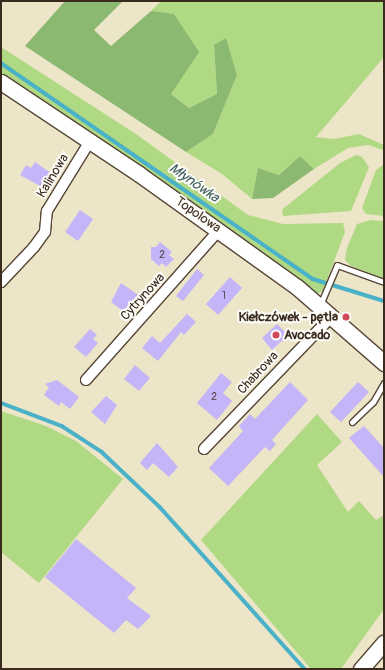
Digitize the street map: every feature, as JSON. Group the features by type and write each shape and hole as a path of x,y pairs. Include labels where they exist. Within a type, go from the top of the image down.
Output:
{"street":[{"name":"Topolowa","path":"1,82 323,299 332,316 384,363"},
{"name":"Kalinowa","path":"1,282 34,247 45,232 47,211 90,141"},
{"name":"Cytrynowa","path":"86,380 219,230"},
{"name":"Chabrowa","path":"204,449 332,316"},
{"path":"361,669 384,643"}],"lane":[{"path":"323,299 337,264 384,282"},
{"path":"352,422 373,402 384,383"}],"green space":[{"path":"65,1 123,1 94,30 111,46 151,11 174,14 199,52 171,94 189,108 217,94 214,45 226,38 237,75 213,134 186,152 25,46"},
{"path":"161,1 384,1 384,57 316,137 334,139 359,134 384,145 384,150 368,145 348,148 314,169 300,156 279,175 258,168 252,199 222,174 186,152 213,134 237,75 226,39 214,45 217,94 189,108 171,94 151,11"},
{"path":"1,47 136,134 248,215 283,224 343,223 345,232 323,291 316,294 1,76"},
{"path":"356,155 362,157 369,167 351,211 283,216 282,210 284,208 340,163"},
{"path":"300,156 314,169 273,198 252,199 258,168 279,175"},
{"path":"384,164 384,216 366,214 362,208 376,170"},
{"path":"371,220 384,221 384,279 351,266 345,260 347,248 357,224"},
{"path":"1,411 46,426 76,441 123,479 39,583 1,552"},
{"path":"317,414 342,442 317,465 348,512 359,501 376,520 384,515 384,609 341,669 311,669 201,540"}],"building":[{"path":"35,162 51,173 42,187 20,175 26,165 31,168"},
{"path":"80,210 93,219 78,241 65,232"},
{"path":"160,242 172,252 169,255 174,259 166,267 162,263 159,266 151,259 151,247 156,247"},
{"path":"197,269 204,275 183,301 176,296"},
{"path":"230,277 242,288 218,315 206,304"},
{"path":"121,283 138,295 123,311 111,302"},
{"path":"187,314 196,322 184,335 181,332 158,361 142,348 152,336 160,343"},
{"path":"277,324 288,335 272,350 262,338"},
{"path":"90,329 97,335 93,339 98,343 86,357 74,347"},
{"path":"135,365 150,378 139,391 124,379"},
{"path":"221,373 232,382 223,393 232,401 217,420 197,403"},
{"path":"57,380 79,397 70,409 61,402 59,406 44,395 49,387 45,384"},
{"path":"290,382 308,400 272,440 276,444 270,451 265,447 228,486 209,468 243,431 239,426 250,414 255,419"},
{"path":"358,382 369,392 341,422 330,412"},
{"path":"106,396 117,405 105,424 91,412"},
{"path":"364,426 384,448 384,477 349,438"},
{"path":"157,443 178,467 169,477 153,463 147,470 140,463"},
{"path":"76,539 136,588 127,598 151,616 138,629 126,620 114,633 45,577"}],"waterway":[{"name":"Młynówka","path":"1,63 313,279 384,301"},
{"path":"1,403 62,426 102,452 160,507 305,669"}],"place":[{"name":"Kiełczówek - pętla","path":"346,317"},
{"name":"Avocado","path":"276,335"}]}
